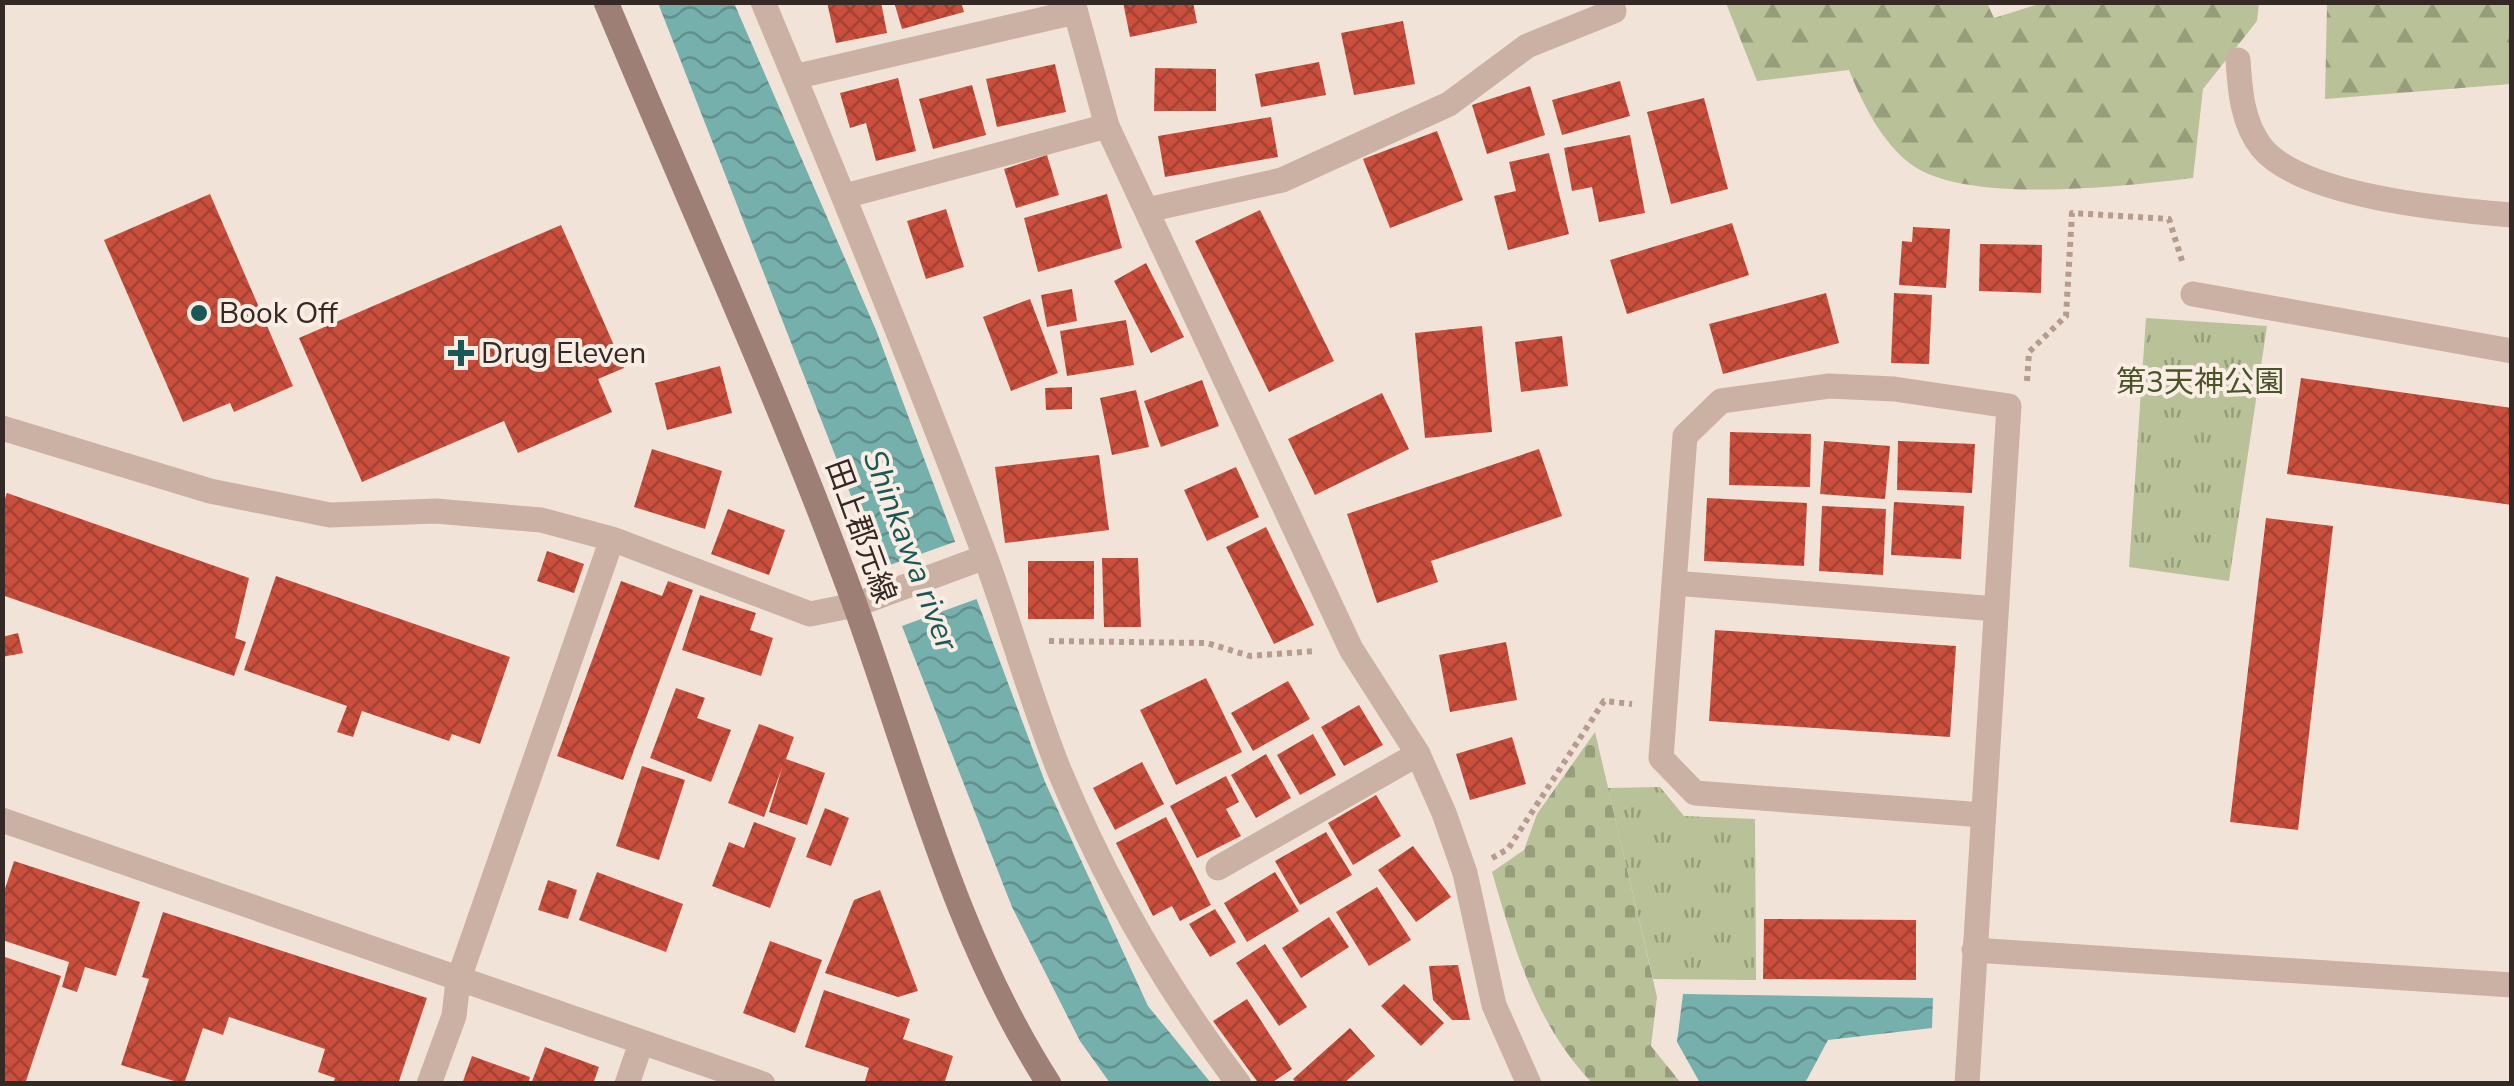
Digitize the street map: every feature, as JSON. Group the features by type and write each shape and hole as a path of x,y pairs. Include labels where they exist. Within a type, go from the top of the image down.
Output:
{"street":[{"name":"田上郡元線","path":"606,2 785,422 855,606 949,882 1006,1017 1048,1084"},
{"path":"763,2 845,196 985,558 1059,768 1108,875 1185,1012 1239,1084"},
{"path":"794,77 1074,7 1106,126 1351,649 1418,754 1464,873 1494,1005 1529,1084"},
{"path":"1146,210 1282,180 1449,104 1527,46 1614,11"},
{"path":"2238,60 2240,104 2262,148 2302,177 2428,208 2512,216"},
{"path":"845,196 1106,126"},
{"path":"2193,294 2512,351"},
{"path":"1967,1084 2009,406 1894,389 1829,386 1721,401 1685,436 1661,758 1695,793 1983,815"},
{"path":"2,428 210,490 330,514 436,511 541,520 612,538 810,614 855,606 985,558"},
{"path":"429,1084 454,1016 458,981 612,538"},
{"path":"1674,583 1996,610"},
{"path":"1218,868 1418,754"},
{"path":"2,820 763,1084"},
{"path":"1974,950 2512,985"},
{"path":"627,1084 641,1042"}],"path":[{"path":"2009,406 2028,380 2030,352 2066,316 2072,213 2169,219 2193,294"},
{"path":"2066,316 2076,322"},
{"path":"1015,641 1207,644 1250,656 1351,649"},
{"path":"1464,873 1508,849 1604,701 1665,708"}],"green space":[{"path":"1726,3 1987,3 1994,18 2042,3 2259,3 2257,21 2203,89 2193,178 2048,190 1970,185 1937,177 1912,165 1882,134 1849,70 1757,81"},
{"path":"2327,3 2511,3 2511,84 2325,99"},
{"name":"第3天神公園","path":"2146,318 2267,326 2229,581 2129,567"},
{"path":"1595,732 1657,997 1651,1046 1681,1083 1592,1083 1572,1060 1541,1010 1492,872 1524,850 1537,814"},
{"path":"1660,787 1684,816 1755,819 1756,980 1653,979 1608,788"}],"water":[{"name":"Shinkawa river","path":"658,3 734,3 876,330 1045,782 1148,1006 1211,1083 1110,1083 1080,1041 1012,907"},
{"path":"1683,994 1933,998 1932,1028 1828,1040 1805,1083 1700,1083 1677,1042"}],"pier":[{"path":"960,540 982,597 899,627 876,570"}],"building":[{"path":"827,2 881,2 887,33 836,43"},
{"path":"894,2 961,2 964,12 902,29"},
{"path":"1123,2 1193,2 1197,23 1130,37"},
{"path":"1403,21 1415,84 1354,95 1341,33"},
{"path":"1319,62 1326,95 1261,107 1255,74"},
{"path":"1055,64 1066,112 997,127 986,79"},
{"path":"1155,68 1216,69 1216,111 1154,111"},
{"path":"898,78 916,151 876,161 866,123 850,128 840,93"},
{"path":"1620,81 1630,116 1562,135 1552,100"},
{"path":"972,85 986,135 933,149 919,99"},
{"path":"1530,86 1545,135 1487,154 1472,105"},
{"path":"1704,98 1728,189 1671,204 1647,112"},
{"path":"1271,117 1278,157 1165,177 1158,136"},
{"path":"1437,131 1463,200 1390,228 1363,159"},
{"path":"1630,135 1645,213 1599,222 1592,187 1572,191 1564,148"},
{"path":"1549,153 1569,234 1508,250 1494,196 1516,191 1509,162"},
{"path":"1047,155 1059,195 1016,208 1004,169"},
{"name":"Book Off","path":"210,194 293,386 234,412 230,403 183,422 104,240"},
{"path":"1107,194 1122,248 1038,272 1024,218"},
{"path":"946,209 964,267 926,279 907,221"},
{"path":"1260,210 1334,361 1269,392 1195,241"},
{"path":"1732,223 1749,275 1627,314 1610,260"},
{"name":"Drug Eleven","path":"561,225 624,368 598,379 612,412 518,453 504,421 362,482 299,338"},
{"path":"1913,227 1950,229 1946,288 1899,285 1902,241 1912,242"},
{"path":"1980,244 2042,245 2041,293 1979,291"},
{"path":"1146,263 1184,337 1151,353 1114,281"},
{"path":"1072,289 1077,321 1047,327 1041,295"},
{"path":"1826,293 1839,343 1723,374 1709,324"},
{"path":"1894,293 1932,295 1929,364 1891,363"},
{"path":"1030,299 1058,373 1011,391 983,317"},
{"path":"1126,320 1134,365 1067,376 1060,331"},
{"path":"1482,326 1492,432 1425,438 1415,333"},
{"path":"1562,336 1568,386 1521,392 1515,342"},
{"path":"720,366 732,413 667,430 655,383"},
{"path":"2301,378 2512,408 2512,505 2287,474"},
{"path":"1202,380 1219,426 1161,447 1144,401"},
{"path":"1072,387 1072,409 1046,410 1045,388"},
{"path":"1136,390 1149,447 1112,455 1100,398"},
{"path":"1382,393 1409,449 1315,495 1288,439"},
{"path":"1730,432 1811,434 1810,487 1729,485"},
{"path":"1824,441 1890,446 1885,499 1820,494"},
{"path":"1898,441 1975,444 1972,493 1897,490"},
{"path":"652,449 722,471 705,529 634,507"},
{"path":"1539,449 1562,516 1431,561 1438,582 1377,603 1347,514"},
{"path":"1099,455 1109,530 1005,543 995,467"},
{"path":"1236,467 1259,517 1207,541 1184,490"},
{"path":"7,493 249,578 235,638 246,642 234,676 2,595 2,507"},
{"path":"1707,498 1807,503 1804,566 1704,561"},
{"path":"1894,502 1964,506 1961,559 1891,555"},
{"path":"1822,506 1886,509 1883,575 1819,571"},
{"path":"728,509 785,530 769,575 711,554"},
{"path":"2266,518 2333,526 2298,830 2230,822"},
{"path":"1266,527 1314,625 1274,644 1226,547"},
{"path":"547,551 584,564 574,593 537,581"},
{"path":"1102,558 1138,558 1141,627 1104,627"},
{"path":"1028,561 1094,561 1094,619 1028,619"},
{"path":"276,576 510,657 480,744 452,734 449,741 362,711 353,737 337,732 347,706 244,670"},
{"path":"621,581 662,596 668,581 693,590 623,780 557,756"},
{"path":"700,595 756,613 750,630 773,638 761,676 682,650"},
{"path":"1715,630 1956,646 1950,737 1709,721"},
{"path":"18,633 23,653 2,657 2,637"},
{"path":"1506,642 1517,700 1450,712 1439,655"},
{"path":"1206,678 1242,752 1176,785 1140,710"},
{"path":"1288,681 1310,719 1253,751 1231,713"},
{"path":"676,688 705,698 697,718 731,730 711,782 650,758"},
{"path":"1359,705 1383,745 1344,766 1321,727"},
{"path":"759,724 794,737 786,759 825,773 807,825 769,812 782,768 764,817 728,803"},
{"path":"1313,734 1336,775 1300,795 1277,755"},
{"path":"1512,737 1526,784 1470,800 1456,754"},
{"path":"1266,754 1291,798 1256,818 1231,775"},
{"path":"1142,762 1164,804 1115,830 1093,788"},
{"path":"642,766 685,780 659,860 616,846"},
{"path":"1226,776 1239,802 1226,809 1241,836 1197,858 1170,806"},
{"path":"1376,795 1401,836 1353,865 1328,823"},
{"path":"825,808 849,818 831,866 806,857"},
{"path":"1166,817 1211,905 1180,921 1172,906 1153,916 1116,843"},
{"path":"754,822 796,838 770,908 712,886 729,842 744,848"},
{"path":"1326,832 1352,875 1300,905 1275,861"},
{"path":"1413,846 1451,897 1416,922 1378,870"},
{"path":"14,861 140,902 116,976 85,967 77,992 62,987 69,962 2,940 2,898"},
{"path":"597,872 683,904 666,952 579,920"},
{"path":"1275,872 1299,911 1247,942 1224,903"},
{"path":"548,880 577,890 568,919 538,910"},
{"path":"1377,887 1411,940 1369,966 1336,912"},
{"path":"880,890 918,991 898,997 825,973 854,900"},
{"path":"1215,909 1236,942 1210,957 1189,924"},
{"path":"163,912 427,998 398,1084 333,1084 335,1078 318,1072 325,1049 229,1017 223,1035 203,1028 184,1084 121,1065 149,979 142,977"},
{"path":"1329,917 1349,947 1301,978 1282,948"},
{"path":"1764,919 1916,920 1916,980 1763,979"},
{"path":"770,941 822,960 795,1033 743,1013"},
{"path":"1265,944 1307,1007 1279,1026 1236,963"},
{"path":"2,956 61,976 25,1084 2,1084"},
{"path":"1458,965 1470,1020 1452,1020 1433,1000 1429,966"},
{"path":"1404,984 1444,1023 1421,1046 1381,1006"},
{"path":"824,990 910,1019 903,1039 953,1056 944,1084 864,1084 869,1068 805,1047"},
{"path":"1247,999 1292,1069 1270,1084 1259,1084 1213,1021"},
{"path":"1350,1028 1375,1056 1343,1084 1297,1084 1293,1079"},
{"path":"545,1047 599,1067 593,1084 531,1084"},
{"path":"472,1056 530,1077 528,1084 462,1084"}],"place":[{"name":"Book Off","path":"199,313"},
{"name":"Drug Eleven","path":"461,353"}]}
